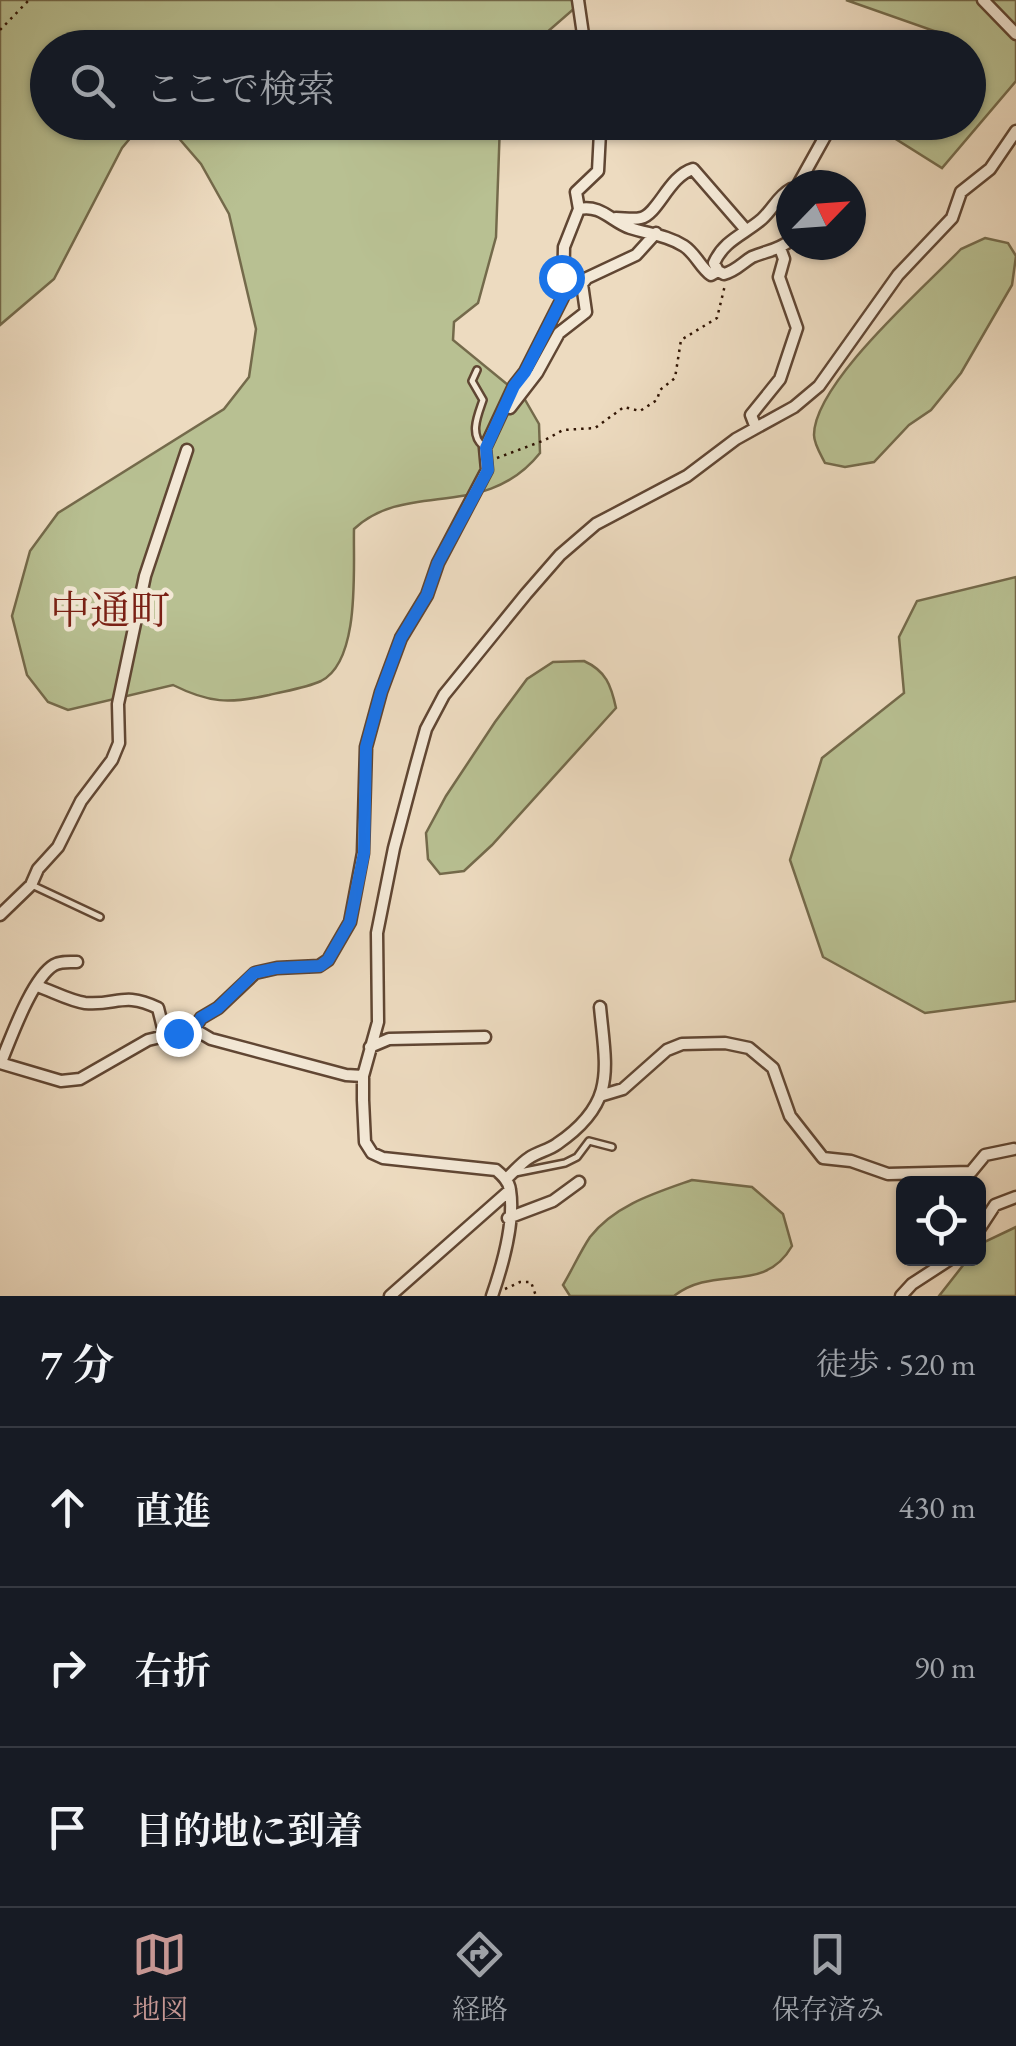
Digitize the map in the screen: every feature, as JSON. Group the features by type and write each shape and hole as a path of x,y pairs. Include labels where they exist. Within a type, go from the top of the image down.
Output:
{"street":[{"path":"578,0 582,30"},
{"path":"983,0 1016,34"},
{"path":"510,1180 496,1170 382,1158 372,1153 366,1142 363,1076 378,1022 377,933 394,848 426,729 444,695 526,594 584,534 687,476 819,386 898,275 952,218 962,192 990,169 1016,131"},
{"path":"77,962 60,962 50,967 1,1062 61,1081 80,1079 148,1040 194,1029 201,1018 218,1008 254,973 320,966 328,960 350,922 364,853 366,747 381,692 401,638 427,595 438,563 488,470 486,448 500,416 563,297 564,247 579,209 576,192 598,171 600,140"},
{"path":"806,170 823,140"},
{"path":"616,218 644,218 656,208 662,193 684,172 694,169 746,230"},
{"path":"722,272 714,263 719,251 765,217 776,203"},
{"path":"579,209 589,206 623,225 682,244 710,276 776,249"},
{"path":"500,416 536,373 559,333 586,312 582,284 636,255 656,233"},
{"path":"756,428 751,415 780,380 797,328 779,277 784,260"},
{"path":"0,914 31,885 38,869 58,848 81,801 112,760 118,743 118,704 145,576 187,450"},
{"path":"37,986 84,1003 133,997 144,1001 158,1008 165,1036"},
{"path":"390,1296 530,1158 557,1144 603,1095 606,1072 600,1007"},
{"path":"194,1029 211,1039 346,1075 363,1076"},
{"path":"370,1047 389,1039 484,1037"},
{"path":"603,1095 623,1089 667,1050 682,1044 724,1043 749,1048 774,1068 790,1116 823,1158 852,1161 888,1174 971,1172 985,1155 1015,1152"},
{"path":"492,1296 503,1262 510,1180"},
{"path":"508,1218 553,1201 579,1182"},
{"path":"986,1219 996,1205 1016,1197"},
{"path":"902,1296 912,1284 940,1266"}],"lane":[{"path":"476,370 472,381 483,400 475,429 478,442 486,448"},
{"path":"31,885 100,917"},
{"path":"510,1180 578,1157 589,1141 612,1148"}],"path":[{"path":"0,30 28,0"},
{"path":"487,462 563,430 595,428 624,407 640,411 658,400 660,390 676,378 681,340 717,318 722,272"},
{"path":"492,1296 520,1282 532,1282 536,1296"}],"green space":[{"path":"0,0 584,0 550,30 30,30 30,140 129,140 54,279 0,325"},
{"path":"846,0 1016,0 1016,81 986,116 986,30 931,30"},
{"path":"180,140 499,140 496,237 478,303 454,322 453,340 524,398 539,424 540,453 518,474 495,487 398,506 375,514 354,529 349,634 334,670 321,681 231,701 173,685 68,710 48,702 27,675 12,616 30,551 58,513 224,409 249,377 256,329 229,214 201,164"},
{"path":"897,140 966,140 942,168"},
{"path":"985,238 1008,243 1016,256 1012,285 961,373 931,410 909,425 874,462 845,467 825,463 814,435 832,389 874,337 961,249"},
{"path":"1016,577 1016,1001 925,1013 823,957 790,860 822,758 904,693 899,637 917,601"},
{"path":"584,661 598,669 606,680 616,708 492,845 464,871 440,874 428,859 426,833 495,722 527,679 553,662"},
{"path":"692,1180 752,1187 783,1214 792,1246 781,1261 753,1275 706,1282 674,1296 570,1296 563,1285 600,1226 636,1201"},
{"path":"1016,1227 1016,1296 939,1296 963,1266 986,1266 986,1241"}],"district":[{"name":"中通町","path":"110,610"}],"route":[{"path":"178,1033 194,1029 201,1018 218,1008 254,973 320,966 328,960 350,922 364,853 366,747 381,692 401,638 427,595 438,563 488,470 486,448 514,386 563,297 561,277"}]}
